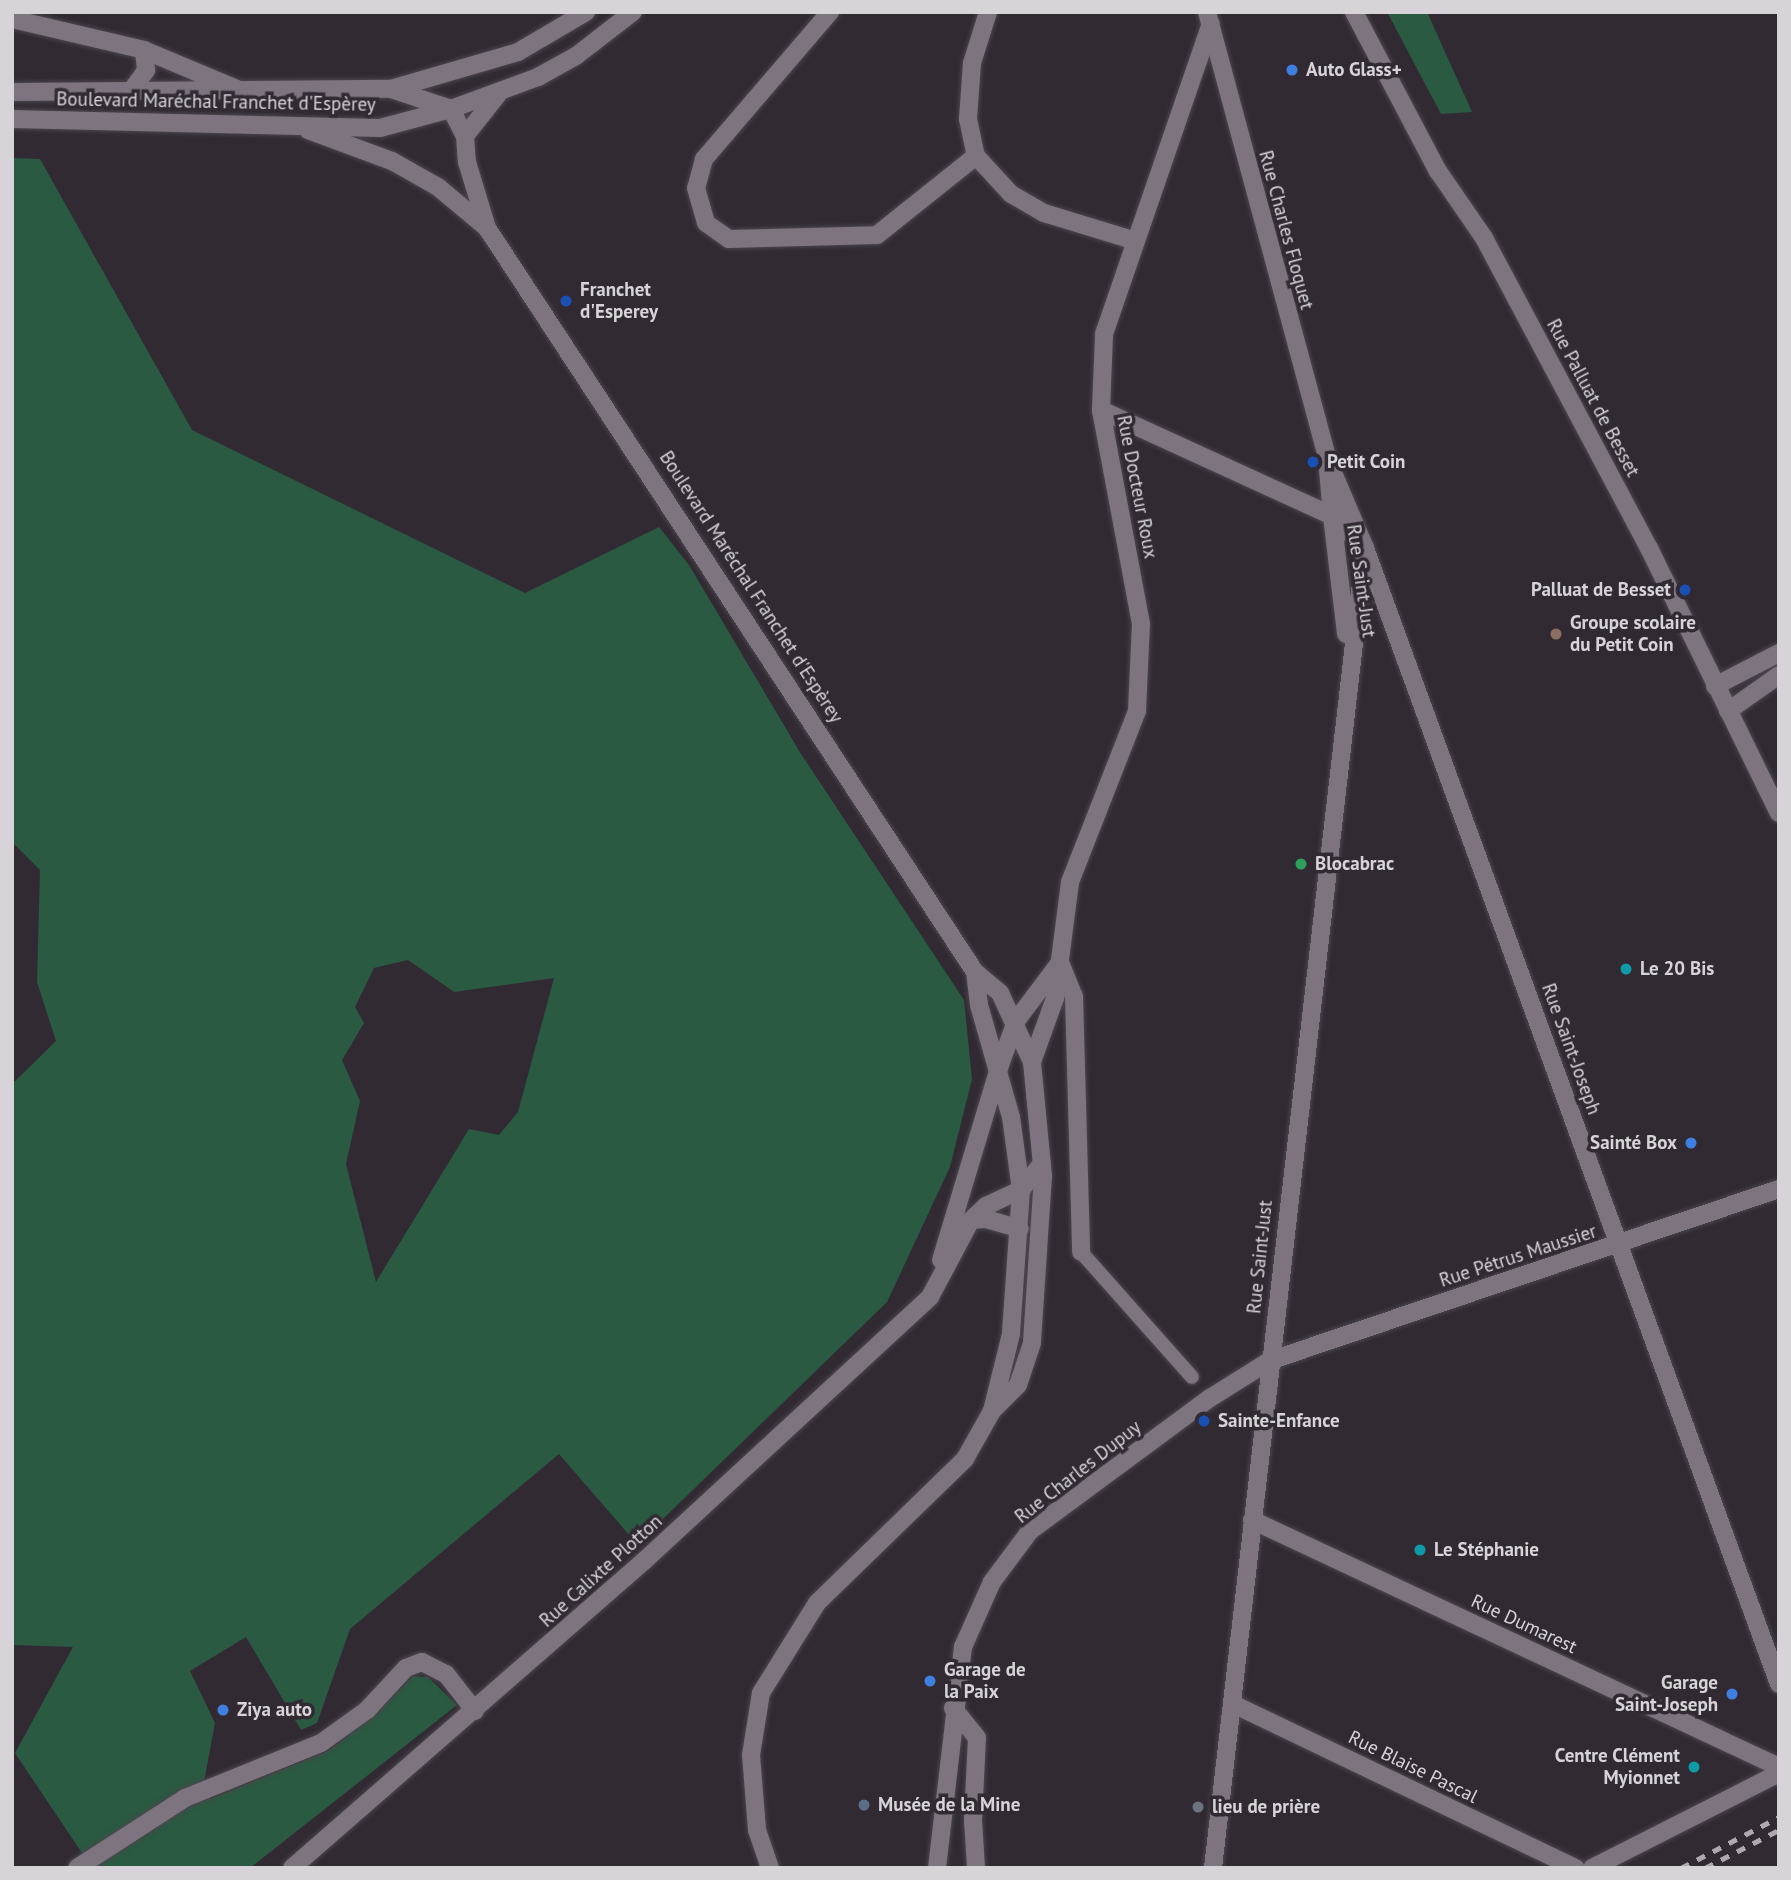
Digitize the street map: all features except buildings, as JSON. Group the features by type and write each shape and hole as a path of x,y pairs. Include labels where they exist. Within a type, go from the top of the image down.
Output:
{"street":[{"path":"391,89 518,52 586,12"},
{"name":"Boulevard Maréchal Franchet d'Espèrey","path":"12,119 380,128 452,109 498,93 576,57 633,12"},
{"path":"830,12 704,159 696,187 706,223 729,239 877,235 976,156"},
{"path":"988,12 972,63 968,119 976,156 1011,194 1044,213 1136,241"},
{"name":"Rue Palluat de Besset","path":"1354,12 1438,171 1484,238 1649,548 1779,813"},
{"name":"Rue Docteur Roux","path":"1032,1062 1055,998 1070,882 1137,711 1142,624 1101,410 1104,334 1209,18"},
{"name":"Rue Charles Floquet","path":"1209,18 1327,458 1365,548"},
{"path":"12,19 144,50 237,89"},
{"path":"131,91 146,69 144,50"},
{"path":"391,89 452,109 465,136 467,162 487,228"},
{"name":"Boulevard Maréchal Franchet d'Espèrey","path":"12,92 391,89"},
{"path":"465,136 498,93"},
{"path":"289,124 392,161 438,187 487,228"},
{"name":"Boulevard Maréchal Franchet d'Espèrey","path":"487,228 975,972 1000,993 1016,1021 1032,1062 1042,1163 1032,1343 1018,1385 992,1411"},
{"path":"1101,410 1332,516 1365,548"},
{"name":"Rue Charles Floquet","path":"1327,458 1332,516"},
{"name":"Rue Saint-Just","path":"1332,516 1350,651"},
{"name":"Rue Saint-Just","path":"1213,1868 1350,651 1365,548"},
{"name":"Rue Saint-Joseph","path":"1365,548 1779,1684"},
{"path":"1715,686 1779,653"},
{"path":"1728,711 1779,675"},
{"path":"1060,962 1074,996 1081,1252 1192,1377"},
{"name":"Rue Docteur Roux","path":"999,1068 1016,1021 1060,962"},
{"name":"Boulevard Maréchal Franchet d'Espèrey","path":"770,1868 757,1830 751,1755 761,1693 817,1603 965,1459 992,1411 1012,1334 1021,1190 999,1068 979,1005 975,972"},
{"path":"930,1297 999,1068"},
{"name":"Rue Calixte Plotton","path":"292,1868 475,1711 930,1297 971,1220 986,1206 1021,1190 1042,1163"},
{"name":"Rue Pétrus Maussier","path":"1269,1361 1779,1189"},
{"path":"971,1220 1020,1229"},
{"name":"Rue Charles Dupuy","path":"937,1868 953,1708 963,1647 992,1582 1031,1531 1210,1398 1269,1361"},
{"name":"Rue Dumarest","path":"1252,1520 1779,1767"},
{"path":"77,1868 185,1798 321,1743 367,1710 406,1668 422,1662 446,1674 475,1711"},
{"name":"Rue Blaise Pascal","path":"1233,1704 1576,1868"},
{"path":"953,1708 977,1738 973,1820 976,1868"},
{"path":"1592,1868 1779,1773"}],"green space":[{"path":"1387,12 1427,12 1472,112 1441,114"},
{"path":"12,158 40,159 192,430 525,593 659,527 689,565 801,754 964,1000 972,1079 950,1167 887,1302 637,1544 559,1454 350,1629 317,1723 301,1730 246,1637 190,1671 215,1723 204,1782 210,1799 328,1751 376,1714 413,1676 428,1677 457,1705 250,1868 92,1868 15,1753 73,1647 12,1645 12,1084 56,1041 37,982 40,870 12,842","holes":["408,960 454,992 554,978 518,1112 499,1135 469,1129 376,1282 346,1164 360,1101 342,1060 364,1023 355,1007 374,968"]}],"railway":[{"path":"1681,1868 1779,1817"},
{"path":"1705,1868 1779,1830"}],"place":[{"name":"Auto Glass+","path":"1292,70"},
{"name":"Franchet d'Esperey","path":"566,301"},
{"name":"Petit Coin","path":"1313,462"},
{"name":"Palluat de Besset","path":"1685,590"},
{"name":"Groupe scolaire du Petit Coin","path":"1556,634"},
{"name":"Blocabrac","path":"1301,864"},
{"name":"Le 20 Bis","path":"1626,969"},
{"name":"Sainté Box","path":"1691,1143"},
{"name":"Sainte-Enfance","path":"1204,1421"},
{"name":"Le Stéphanie","path":"1420,1550"},
{"name":"Garage de la Paix","path":"930,1681"},
{"name":"Garage Saint-Joseph","path":"1732,1694"},
{"name":"Ziya auto","path":"223,1710"},
{"name":"Centre Clément Myionnet","path":"1694,1767"},
{"name":"Musée de la Mine","path":"864,1805"},
{"name":"lieu de prière","path":"1198,1807"}]}
